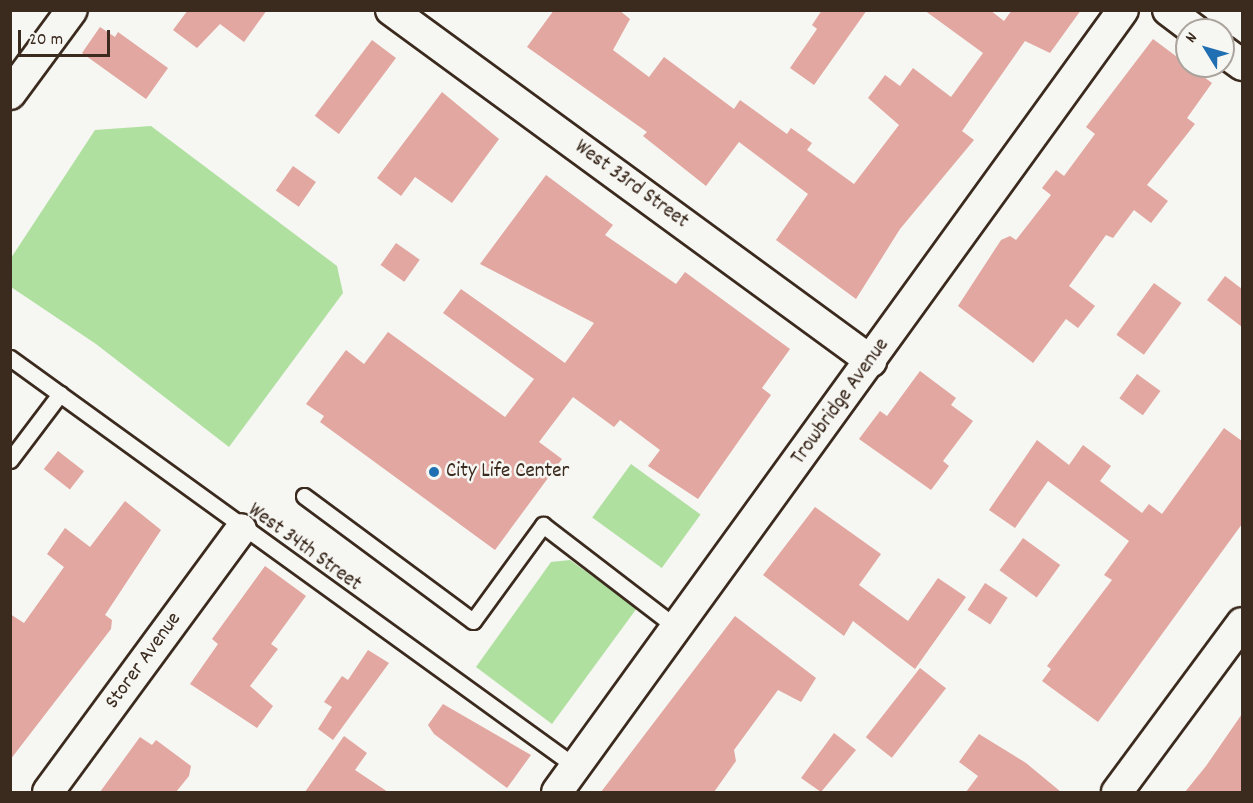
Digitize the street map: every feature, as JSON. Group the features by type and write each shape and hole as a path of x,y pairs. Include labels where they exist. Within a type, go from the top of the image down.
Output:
{"street":[{"path":"10,94 72,10"},
{"name":"West 33rd Street","path":"391,10 871,361"},
{"name":"Trowbridge Avenue","path":"557,792 1123,10"},
{"name":"Storer Avenue","path":"48,792 241,529"},
{"path":"1117,792 1242,623"}],"lane":[{"name":"West 34th Street","path":"10,358 241,529 576,767"},
{"path":"10,460 60,394"},
{"path":"304,496 473,621 543,525 677,628"}],"green space":[{"path":"151,126 337,266 343,293 229,447 96,344 11,287 11,258 95,130"},
{"path":"631,464 701,515 662,568 592,517"},
{"path":"570,560 637,608 552,724 476,667 551,562"}],"building":[{"path":"188,10 267,10 244,42 220,24 197,48 173,30"},
{"path":"554,10 619,10 630,19 613,50 649,77 664,57 734,109 740,100 787,134 791,128 812,143 807,150 854,184 899,125 868,98 885,75 900,86 913,68 951,97 983,53 924,10 990,10 1004,21 1012,10 1081,10 1050,53 1025,41 962,131 974,140 900,229 856,299 776,240 808,194 739,142 706,186 643,136 647,132 527,47"},
{"path":"822,10 867,10 814,85 790,68 817,29 812,25"},
{"path":"100,27 115,37 118,32 168,68 146,99 82,53"},
{"path":"1153,39 1175,55 1175,78 1205,78 1212,83 1187,118 1195,124 1147,185 1168,201 1151,223 1134,210 1113,238 1106,235 1069,286 1095,306 1078,328 1066,319 1033,363 958,306 1001,240 1010,236 1016,240 1051,195 1042,188 1056,170 1064,176 1095,134 1086,127"},
{"path":"372,40 396,58 339,134 315,116"},
{"path":"442,92 499,139 452,203 415,177 401,196 377,178"},
{"path":"293,166 316,182 299,207 276,191"},
{"path":"546,175 613,225 605,235 676,284 685,272 790,349 762,388 771,395 698,499 648,466 660,450 620,420 614,427 573,397 539,442 562,459 495,550 320,422 324,416 306,404 346,350 364,364 388,332 505,417 534,379 443,313 461,289 565,363 594,323 480,264"},
{"path":"396,243 420,260 404,282 381,265"},
{"path":"1225,276 1242,289 1242,327 1207,300"},
{"path":"1154,283 1182,303 1144,355 1116,335"},
{"path":"920,371 956,398 951,405 973,421 943,461 949,466 931,490 859,439 880,411 887,416"},
{"path":"1137,374 1160,391 1143,415 1119,398"},
{"path":"1224,428 1242,441 1242,524 1098,722 1042,681 1051,669 1047,666 1112,580 1104,575 1129,541 1048,481 1015,528 989,510 1037,440 1069,465 1083,445 1111,466 1100,481 1142,513 1149,504 1162,514"},
{"path":"58,451 84,471 70,489 44,469"},
{"path":"125,501 161,530 105,615 112,620 111,629 10,760 10,614 24,623 64,567 47,554 65,528 90,547"},
{"path":"815,507 881,554 859,585 908,621 938,578 966,597 915,669 853,621 844,636 763,575"},
{"path":"1023,538 1060,565 1037,597 999,570"},
{"path":"265,566 306,596 271,644 278,649 250,686 273,706 257,728 190,684 218,644 212,639"},
{"path":"985,583 1008,598 990,625 968,610"},
{"path":"735,616 816,678 801,702 778,690 734,750 736,761 714,792 601,792"},
{"path":"368,650 389,663 333,740 318,729 332,707 324,702 342,676 348,680"},
{"path":"920,668 946,688 892,758 866,737"},
{"path":"443,704 531,755 507,788 434,734 428,725"},
{"path":"1242,714 1242,792 1185,792 1206,766"},
{"path":"834,733 856,750 821,792 801,778"},
{"path":"979,734 1026,763 1061,792 966,792 978,776 959,762"},
{"path":"344,736 367,753 355,770 388,792 305,792"},
{"path":"140,737 152,745 156,740 191,766 189,776 176,792 100,792"}],"place":[{"name":"City Life Center","path":"434,472"}]}
